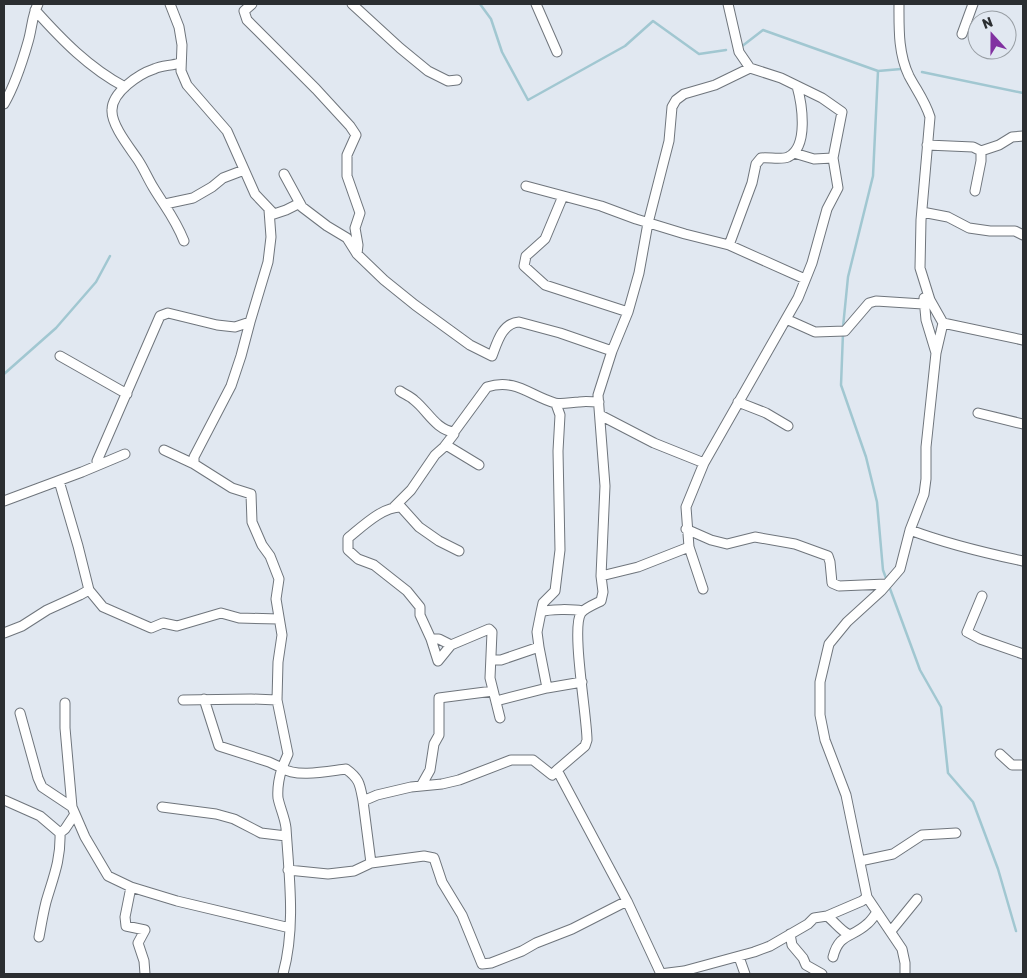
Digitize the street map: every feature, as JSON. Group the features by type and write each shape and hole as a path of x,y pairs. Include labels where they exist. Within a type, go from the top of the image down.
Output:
{"street":[{"path":"170,4 179,27 182,45 181,71 187,86 227,131 255,194 274,214 300,203"},
{"path":"252,4 244,12 247,20 316,89 356,135 348,155 348,176 360,213 355,228 358,245 357,254"},
{"path":"352,4 428,71 448,81 457,80"},
{"path":"536,4 557,52"},
{"path":"703,589 689,547 686,529 686,507 704,463 786,319 812,263 827,209 838,188 833,158 842,112 822,98 781,78 750,68 739,52 728,4"},
{"path":"899,4 899,41 909,75 926,103 930,117 922,212 920,268 930,300 943,323 936,354 926,447 926,479 924,494 910,530 900,569 881,591 847,622 829,644 820,682 820,715 825,740 846,794 867,897 902,949 905,974"},
{"path":"962,34 973,4"},
{"path":"37,7 76,53 105,76 125,87"},
{"path":"4,104 12,91 19,71 37,7"},
{"path":"180,63 155,68 138,76 125,87 114,101 112,110 114,122 177,223 184,240"},
{"path":"363,801 377,795 459,780 511,760 533,760 552,775 585,746 587,740 577,639 578,619 582,611 601,601 603,592 601,576 605,486 598,395 612,351 628,312 639,273 648,223 669,141 672,107 676,100 684,94 715,85 750,68"},
{"path":"729,245 752,183 756,164 761,158 785,158 797,149 803,124 797,86"},
{"path":"927,145 974,147 981,151 999,145 1012,137 1023,136"},
{"path":"975,191 981,151"},
{"path":"794,153 814,159 833,158"},
{"path":"165,204 193,198 223,178 244,170"},
{"path":"284,174 302,207 326,226 347,238 357,254 384,280 470,345 492,356 498,338 512,323 519,322 560,333 612,351"},
{"path":"526,186 601,206 648,223 729,245 805,279"},
{"path":"563,196 545,239 526,256 524,266 545,285 628,312"},
{"path":"194,464 194,457 231,386 241,356 268,262 271,237 269,210"},
{"path":"922,212 948,217 969,228 990,231 1015,231 1023,235"},
{"path":"924,284 923,304 936,354"},
{"path":"786,319 815,332 845,331 869,303 876,301 923,304"},
{"path":"98,460 160,316 168,313 217,325 235,327 250,322"},
{"path":"943,323 1023,340"},
{"path":"60,356 127,394"},
{"path":"500,718 490,678 492,632 489,629 451,645 438,661 432,639 420,616 420,607 407,590 374,565 358,559 348,550 348,538 368,522 394,507 410,490 435,455 446,446 487,387 496,384 507,384 523,388 556,404 580,401 599,402"},
{"path":"400,392 414,400 447,431 454,432"},
{"path":"738,402 766,413 788,426"},
{"path":"547,688 537,632 543,602 555,591 560,550 558,451 560,415 556,404"},
{"path":"978,413 1023,424"},
{"path":"600,415 654,443 704,463"},
{"path":"446,446 479,465"},
{"path":"164,450 194,464 232,488 251,494 252,522 270,556 279,579 276,599 282,635 278,662 277,700 288,754 278,784 286,827 290,928 284,974"},
{"path":"4,501 125,454"},
{"path":"59,481 89,590 102,607 151,628 163,624 177,626 221,613 239,618 280,619"},
{"path":"394,507 402,507 419,528 459,551"},
{"path":"686,529 711,540 727,544 755,537 795,544 828,556 832,583 839,586 886,584"},
{"path":"910,530 966,548 1023,561"},
{"path":"601,576 638,567 689,547"},
{"path":"4,634 22,626 47,610 80,596 89,590"},
{"path":"982,596 967,632 980,639 1023,654"},
{"path":"541,612 546,610 574,609 582,611"},
{"path":"432,639 439,639 451,645"},
{"path":"491,660 502,660 539,647"},
{"path":"496,701 547,688 582,682"},
{"path":"421,786 430,770 434,744 439,735 439,698 493,691"},
{"path":"204,699 219,746 269,762 287,771 312,773 346,769 354,775 359,781 372,863"},
{"path":"183,700 277,700"},
{"path":"65,703 65,728 74,811 85,837 108,876 131,887 177,901 290,928"},
{"path":"20,714 42,787 74,811"},
{"path":"1000,754 1012,765 1023,765"},
{"path":"557,770 628,901 660,974 684,971 739,957 770,946 808,924 814,918 827,916 867,897"},
{"path":"4,800 40,816 60,833 61,850 38,937"},
{"path":"162,807 216,814 234,819 261,833 286,836"},
{"path":"60,833 65,829 74,811"},
{"path":"860,861 893,854 922,835 956,833"},
{"path":"288,870 328,874 354,871 372,863 424,856 434,858 442,882 462,915 482,964 492,964 536,943 572,929 628,901"},
{"path":"131,887 125,917 126,926 145,930 138,943 144,961 145,974"},
{"path":"891,931 917,899"},
{"path":"833,957 835,948 841,939 868,924 877,912"},
{"path":"827,916 842,931 848,934"},
{"path":"790,934 792,945 803,958 806,965 822,974"},
{"path":"739,957 744,974"}],"waterway":[{"path":"480,4 491,19 502,52 528,100 625,46 653,21 699,54 726,50"},
{"path":"741,47 763,30 878,71 901,69"},
{"path":"843,327 848,277 873,176 878,71"},
{"path":"922,72 1023,93"},
{"path":"4,374 56,328 96,282 110,256"},
{"path":"843,333 841,385 866,457 877,502 883,570 887,581"},
{"path":"889,586 920,670 941,707 948,773 973,802 998,869 1016,931"}]}
